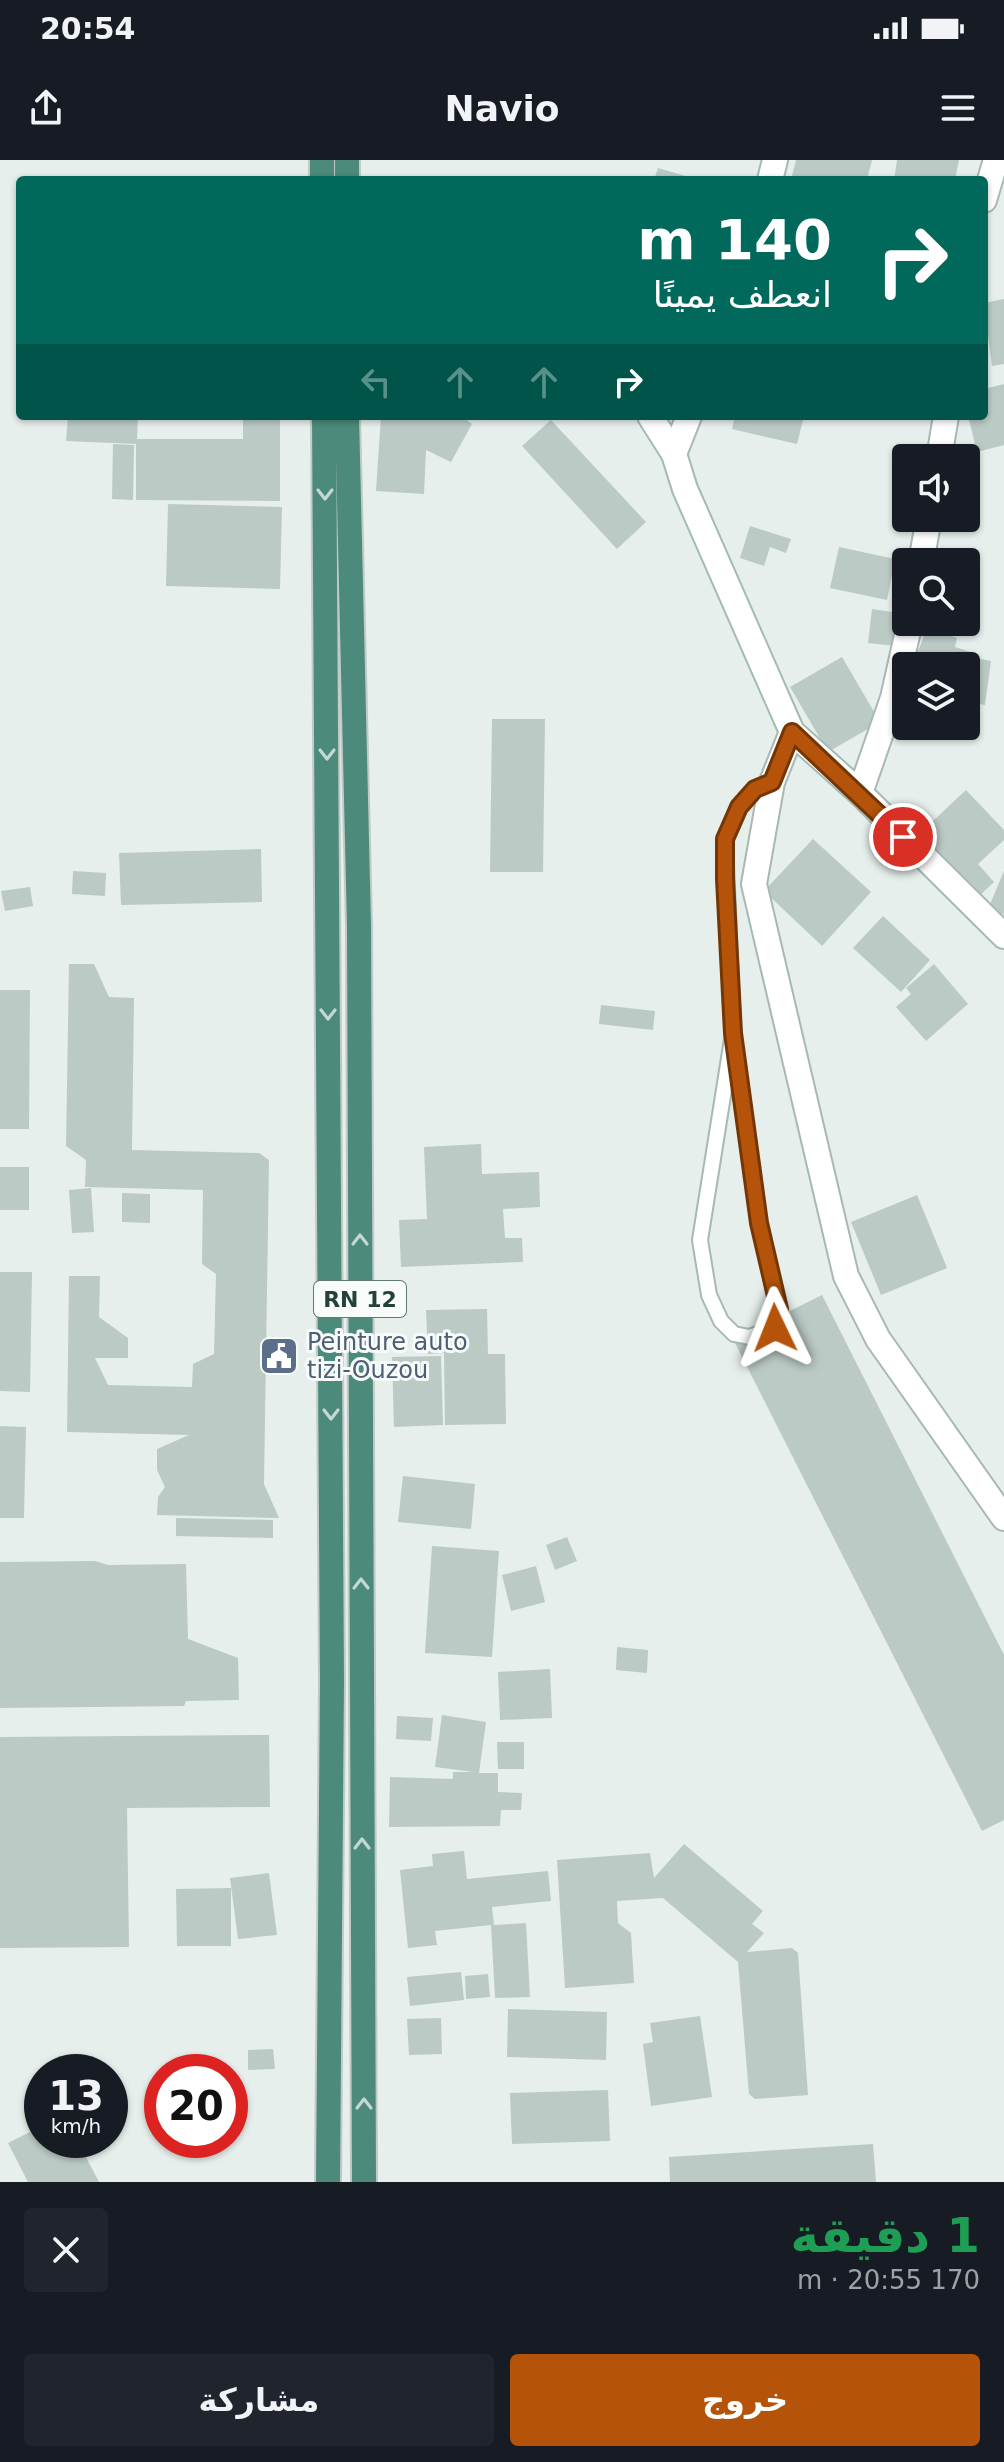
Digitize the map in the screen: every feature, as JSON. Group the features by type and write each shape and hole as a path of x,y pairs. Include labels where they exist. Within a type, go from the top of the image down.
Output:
{"highway":[{"name":"RN 12","path":"324,420 332,1665 328,2182"},
{"name":"RN 12","path":"347,420 359,942 364,2182"}],"street":[{"path":"988,187 996,160"},
{"path":"653,420 674,454 685,489 792,732 860,793 1004,936"},
{"path":"674,454 687,420"},
{"path":"941,444 945,420"},
{"path":"860,793 893,698 907,636"},
{"path":"792,732 772,782 754,884 846,1276 878,1339 1004,1518"}],"lane":[{"path":"733,1033 700,1240 709,1295 721,1321 734,1334 749,1337 775,1328 779,1309 759,1223 733,1033 725,839 739,807 755,789 772,782"}],"building":[{"path":"796,160 872,160 868,176 792,176"},
{"path":"897,160 959,160 956,176 895,176"},
{"path":"658,168 686,176 655,176"},
{"path":"1004,299 1004,364 992,366 988,334 988,302"},
{"path":"1004,384 1004,445 980,451 969,420 988,420 988,388"},
{"path":"68,420 138,420 137,439 243,439 243,420 280,420 280,501 136,500 136,444 66,441"},
{"path":"381,420 466,420 472,424 451,462 426,450 424,494 376,491"},
{"path":"551,420 646,522 617,549 522,446"},
{"path":"734,420 803,420 797,444 732,429"},
{"path":"113,444 134,445 133,500 112,499"},
{"path":"168,504 282,507 280,589 166,586"},
{"path":"750,526 791,539 786,553 770,547 764,566 740,558"},
{"path":"839,547 892,558 887,600 830,588"},
{"path":"872,609 892,612 895,646 868,643"},
{"path":"924,636 952,636 957,638 955,647 971,652 918,652"},
{"path":"842,657 880,722 828,752 790,687"},
{"path":"980,659 991,661 985,705 980,704"},
{"path":"492,719 545,719 543,872 490,872"},
{"path":"966,790 1004,830 1004,840 978,864 994,882 977,898 918,835"},
{"path":"813,839 871,892 822,946 764,891"},
{"path":"261,849 262,902 121,905 119,853"},
{"path":"73,871 106,873 105,896 72,894"},
{"path":"1004,871 1004,915 988,909"},
{"path":"30,887 33,906 5,911 1,891"},
{"path":"883,916 930,960 901,992 853,948"},
{"path":"69,964 94,964 109,997 134,998 132,1150 259,1153 269,1160 264,1484 279,1518 157,1515 158,1497 165,1487 157,1470 157,1449 189,1435 67,1432 69,1276 100,1276 99,1317 128,1338 128,1358 95,1358 108,1385 192,1387 193,1364 214,1354 216,1274 202,1264 203,1190 85,1187 86,1160 66,1146"},
{"path":"934,964 968,1004 926,1041 896,1007 911,994 906,988"},
{"path":"0,990 30,990 29,1129 0,1129"},
{"path":"601,1005 655,1011 653,1030 599,1024"},
{"path":"481,1144 482,1174 539,1172 540,1207 503,1209 505,1238 522,1238 523,1262 401,1267 399,1220 427,1219 424,1147"},
{"path":"0,1167 29,1167 29,1210 0,1210"},
{"path":"91,1188 94,1232 72,1233 69,1190"},
{"path":"122,1193 150,1194 150,1223 122,1222"},
{"path":"917,1195 947,1268 881,1295 851,1222"},
{"path":"0,1272 32,1272 30,1392 0,1391"},
{"path":"822,1295 1004,1655 1004,1820 982,1831 733,1339"},
{"path":"487,1309 488,1354 505,1354 506,1424 445,1425 444,1353 428,1354 426,1310"},
{"path":"441,1356 443,1425 394,1427 392,1357"},
{"path":"0,1426 26,1427 24,1518 0,1518"},
{"path":"403,1476 475,1484 471,1529 398,1522"},
{"path":"176,1518 273,1520 273,1538 176,1536"},
{"path":"567,1537 577,1561 555,1570 546,1545"},
{"path":"432,1546 499,1551 492,1657 425,1653"},
{"path":"95,1561 108,1565 186,1564 188,1639 238,1658 239,1700 186,1701 184,1706 0,1708 0,1562"},
{"path":"536,1566 545,1602 511,1611 502,1575"},
{"path":"617,1647 648,1650 647,1673 616,1670"},
{"path":"550,1669 552,1718 500,1720 498,1672"},
{"path":"442,1715 486,1722 479,1773 498,1773 498,1792 522,1793 521,1810 501,1810 500,1826 389,1827 390,1777 453,1779 453,1772 474,1772 435,1767"},
{"path":"397,1716 433,1718 431,1741 396,1739"},
{"path":"269,1735 270,1807 127,1808 129,1947 0,1948 0,1737"},
{"path":"497,1742 524,1742 524,1769 498,1769"},
{"path":"684,1844 763,1911 752,1924 764,1933 747,1952 792,1948 798,1953 808,2095 755,2099 749,2094 738,1962 663,1898 617,1901 618,1923 631,1933 634,1983 565,1988 557,1860 650,1853 654,1878"},
{"path":"464,1851 467,1879 548,1871 551,1901 492,1907 494,1925 526,1923 530,1997 495,1998 491,1925 435,1931 437,1945 408,1948 400,1870 433,1866 432,1854"},
{"path":"269,1873 277,1935 238,1939 230,1878"},
{"path":"231,1888 231,1946 177,1946 176,1889"},
{"path":"461,1972 464,2000 410,2006 407,1977"},
{"path":"488,1974 490,1997 466,1999 465,1976"},
{"path":"508,2009 607,2012 606,2060 507,2057"},
{"path":"700,2016 712,2097 651,2106 643,2044 653,2042 650,2023"},
{"path":"441,2018 442,2054 409,2055 407,2019"},
{"path":"273,2049 275,2069 248,2070 248,2050"},
{"path":"608,2090 610,2141 512,2144 510,2093"},
{"path":"24,2135 24,2158 86,2158 99,2182 28,2182 8,2143"},
{"path":"873,2144 876,2182 670,2182 669,2157"}],"place":[{"name":"Peinture auto tizi-Ouzou","path":"279,1356"}],"route":[{"path":"775,1328 779,1309 759,1223 733,1033 725,839 739,807 755,789 772,782 792,732 860,793 903,837"}]}
